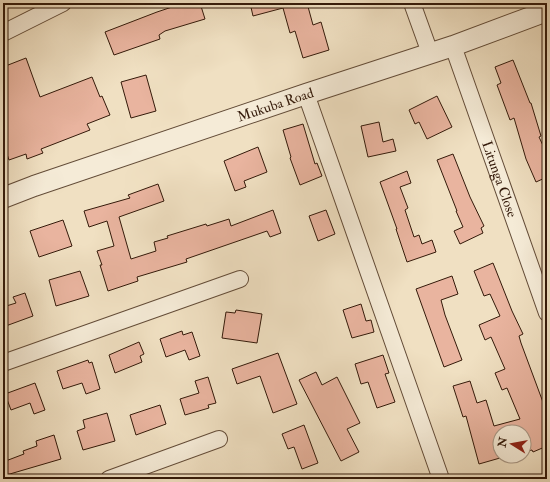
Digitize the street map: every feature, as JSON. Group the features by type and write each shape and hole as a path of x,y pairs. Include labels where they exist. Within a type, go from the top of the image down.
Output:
{"street":[{"path":"3,33 63,3"},
{"path":"412,3 430,53"},
{"name":"Mukuba Road","path":"3,198 41,183 453,46 547,11"},
{"name":"Litunga Close","path":"453,46 547,313"},
{"path":"306,94 441,479"},
{"path":"3,364 240,280"},
{"path":"109,479 219,439"}],"building":[{"path":"184,3 200,3 205,19 165,31 159,35 160,39 114,55 105,32"},
{"path":"250,3 307,3 313,25 321,22 329,50 303,58 295,31 290,33 283,8 253,16"},
{"path":"26,58 40,97 92,77 100,97 102,96 110,115 87,124 90,130 41,149 43,153 27,159 26,154 9,160 3,142 3,108 7,106 3,93 3,67"},
{"path":"513,60 531,103 541,136 539,137 547,154 547,177 536,182 526,159 514,118 510,120 497,85 501,83 495,67"},
{"path":"146,75 156,111 131,118 121,82"},
{"path":"437,96 452,127 427,139 419,122 415,124 409,110"},
{"path":"379,122 383,142 393,139 396,151 368,157 361,126"},
{"path":"303,124 315,164 317,163 322,176 300,185 290,158 291,157 283,130"},
{"path":"258,147 267,172 244,181 246,187 235,191 224,161"},
{"path":"453,154 470,197 484,226 481,228 483,233 460,244 454,231 463,227 437,160"},
{"path":"407,171 411,183 400,187 408,208 405,210 414,237 419,235 422,244 432,240 436,252 407,262 380,182"},
{"path":"158,184 164,201 119,217 131,259 156,251 154,242 168,238 167,236 206,224 207,226 229,219 231,226 273,210 281,233 270,237 267,231 186,259 187,262 137,277 138,281 108,291 97,251 114,246 107,221 89,227 84,211 130,198 128,195"},
{"path":"326,210 335,234 318,241 309,216"},
{"path":"63,220 72,246 39,257 30,231"},
{"path":"493,263 523,334 519,336 521,343 547,413 547,446 533,452 532,424 501,424 520,419 507,388 502,390 495,373 505,369 491,337 485,340 479,325 500,316 490,294 484,296 474,271"},
{"path":"80,271 89,296 56,306 49,280"},
{"path":"452,276 458,294 441,300 462,360 444,367 416,289"},
{"path":"25,293 33,316 3,327 3,307 16,303 13,297"},
{"path":"361,304 366,321 371,320 374,332 352,338 343,310"},
{"path":"236,310 262,314 257,343 222,338 226,312 235,313"},
{"path":"182,331 183,335 192,332 200,356 189,360 185,350 166,357 160,339"},
{"path":"139,342 144,354 140,356 142,362 115,373 109,355"},
{"path":"278,353 297,404 273,413 260,376 237,384 232,369"},
{"path":"383,355 389,373 385,374 395,402 377,408 368,382 361,384 355,364"},
{"path":"88,360 89,363 92,362 100,389 86,394 82,383 63,389 57,371"},
{"path":"316,372 322,385 337,377 360,423 347,429 359,452 341,461 299,380"},
{"path":"208,377 216,403 208,405 209,408 185,415 180,399 199,393 195,381"},
{"path":"470,381 477,403 486,400 493,424 492,424 492,460 479,464 466,416 463,417 453,386"},
{"path":"35,383 45,410 34,414 30,403 11,410 5,394"},
{"path":"160,405 166,424 136,435 130,415"},
{"path":"107,413 115,441 83,450 77,431 85,428 83,420"},
{"path":"304,425 318,463 302,469 294,447 288,449 282,434"},
{"path":"54,435 61,459 3,476 3,462 24,454 23,451 37,446 36,441"}]}
